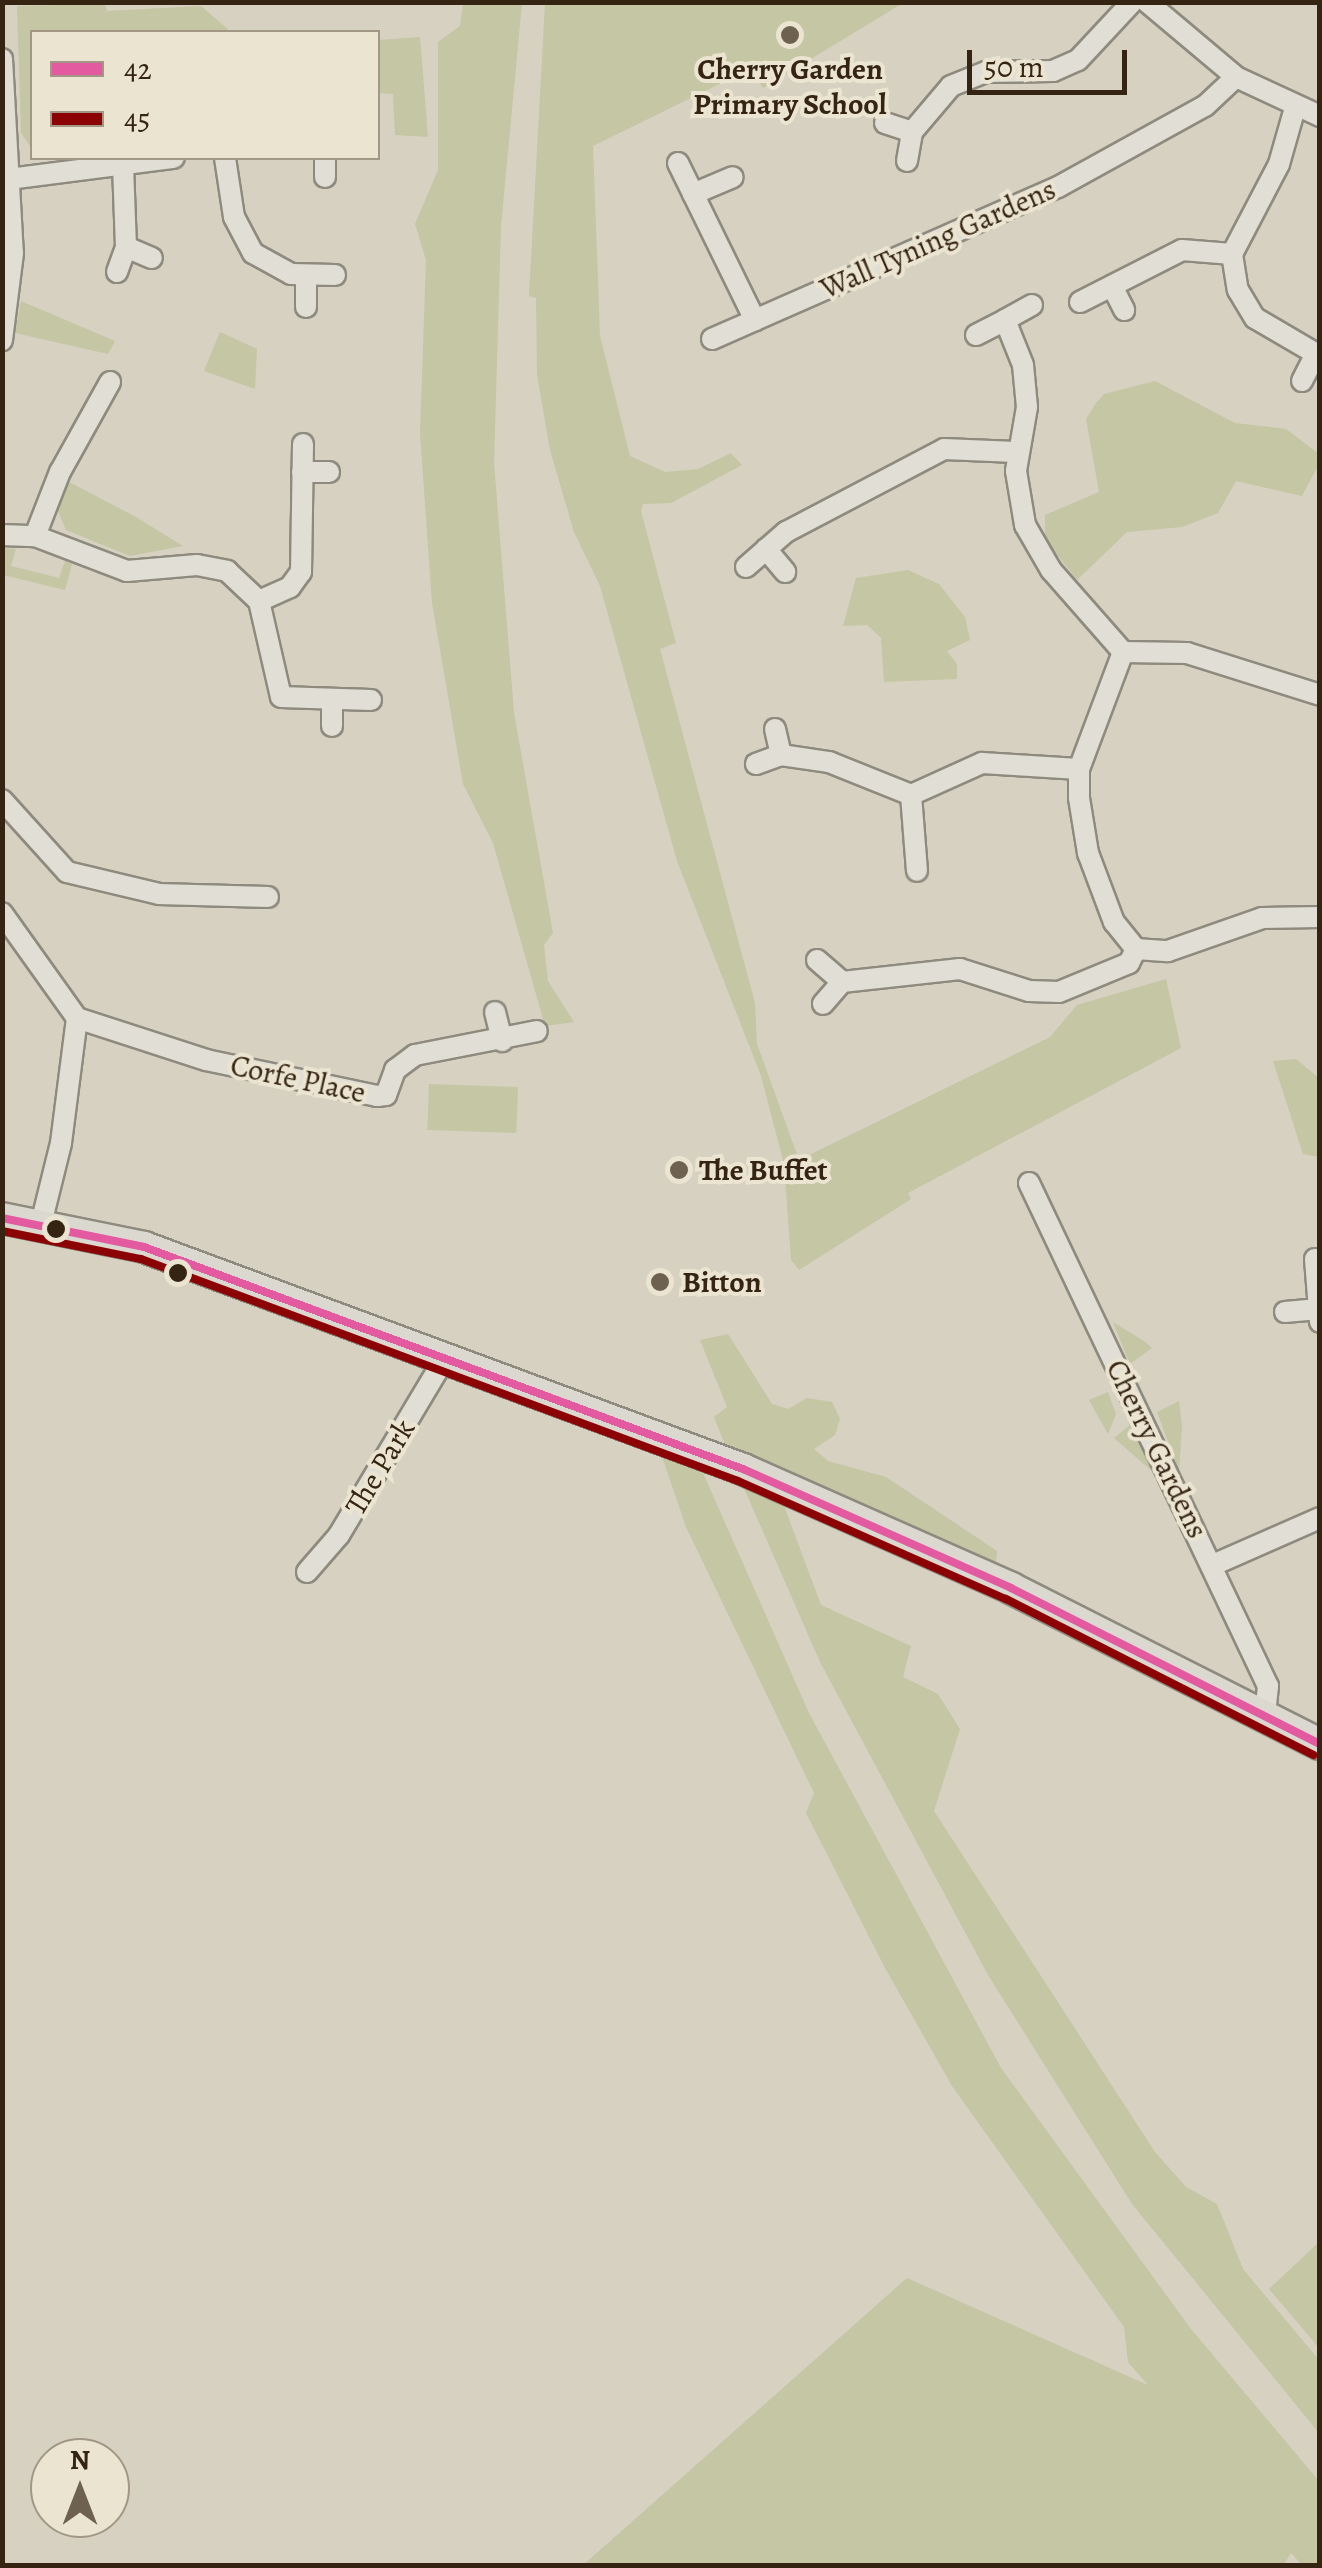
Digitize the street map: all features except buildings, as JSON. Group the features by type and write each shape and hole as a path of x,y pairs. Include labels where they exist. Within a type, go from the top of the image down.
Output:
{"main road":[{"path":"2,1218 144,1247 744,1469 1011,1588 1320,1744"}],"street":[{"path":"907,160 912,132 951,86 986,72 1053,70 1078,60 1132,2"},
{"path":"1146,2 1236,77 1295,108 1320,116"},
{"path":"2,59 13,253 4,328"},
{"name":"Wall Tyning Gardens","path":"712,339 1058,187 1205,106 1236,77"},
{"path":"1295,108 1279,164 1232,254 1238,290 1256,318 1318,355 1302,382"},
{"path":"885,123 912,132"},
{"path":"8,179 157,160"},
{"path":"225,160 241,237 272,266 306,275 336,276"},
{"path":"678,163 754,320"},
{"path":"117,272 126,247 123,164"},
{"path":"693,194 733,177"},
{"path":"126,247 152,258"},
{"path":"1080,302 1182,250 1232,254"},
{"path":"306,275 306,307"},
{"path":"1112,286 1124,310"},
{"path":"976,335 1032,305"},
{"path":"1005,320 1020,354 1027,408 1016,452 1025,526 1034,546 1123,652 1187,653 1320,695"},
{"path":"34,536 60,472 110,382"},
{"path":"259,601 290,587 301,572 303,444"},
{"path":"746,568 786,532 944,449 1016,452"},
{"path":"302,472 330,472"},
{"path":"2,535 34,536 127,571 213,566 259,601 281,696 371,700"},
{"path":"766,549 785,572"},
{"path":"1123,652 1079,769 1088,854 1114,922 1136,950"},
{"path":"332,701 332,726"},
{"path":"775,729 781,754"},
{"path":"756,764 781,754 829,762 911,796 982,763 1079,769"},
{"path":"911,796 917,871"},
{"path":"2,800 67,872 159,894 268,897"},
{"path":"2,914 77,1018 61,1143 41,1224"},
{"path":"1136,950 1168,950 1262,918 1320,918"},
{"path":"823,1004 842,982 960,969 1029,991 1059,992 1129,963 1136,950"},
{"path":"816,960 842,982"},
{"path":"495,1012 502,1041"},
{"name":"Corfe Place","path":"77,1018 206,1060 378,1096 386,1095 395,1070 416,1055 502,1041 537,1030"},
{"name":"Cherry Gardens","path":"1029,1184 1268,1686 1264,1717"},
{"path":"1315,1259 1320,1322"},
{"path":"1286,1312 1318,1309"},
{"name":"The Park","path":"307,1572 340,1535 446,1356"},
{"path":"1213,1566 1320,1518"}],"green space":[{"path":"463,3 522,3 501,226 494,463 514,713 553,933 544,945 548,981 574,1022 545,1026 493,843 463,784 432,603 420,433 426,260 415,224 438,170 438,42 460,26"},
{"path":"545,3 903,3 763,88 750,69 593,146 600,336 630,456 665,472 698,469 731,453 742,465 671,503 643,504 641,511 676,643 660,649 755,1003 757,1044 799,1160 1050,1037 1077,1005 1166,979 1181,1048 908,1193 911,1199 799,1270 791,1260 784,1164 761,1076 677,861 600,586 574,532 550,450 537,375 536,298 529,296"},
{"path":"105,4 107,11 201,6 229,30 30,30 30,146 21,133 17,6"},
{"path":"420,37 428,137 395,135 393,94 380,93 380,40"},
{"path":"21,301 115,341 108,354 15,333"},
{"path":"220,332 257,349 255,389 204,371"},
{"path":"1155,381 1235,423 1286,429 1319,454 1319,464 1302,496 1236,481 1218,513 1182,527 1127,532 1077,580 1045,539 1045,515 1099,492 1086,419 1096,403 1104,394"},
{"path":"67,481 183,546 130,556 66,530 56,507"},
{"path":"3,548 16,549 11,566 59,578 65,561 72,564 65,590 3,575"},
{"path":"908,570 939,584 965,617 970,640 947,651 957,664 957,679 884,682 881,638 867,625 843,626 856,578"},
{"path":"1296,1059 1319,1078 1319,1157 1303,1154 1273,1061"},
{"path":"429,1084 518,1087 516,1133 427,1130"},
{"path":"1113,1322 1144,1341 1152,1348 1130,1364"},
{"path":"728,1334 772,1404 788,1409 807,1398 832,1402 840,1419 835,1435 814,1449 828,1461 886,1477 997,1551 996,1563 726,1447 714,1417 727,1407 700,1340"},
{"path":"1108,1392 1116,1414 1108,1434 1089,1400"},
{"path":"1179,1401 1182,1427 1179,1471 1157,1412"},
{"path":"1130,1425 1159,1469 1154,1473 1114,1438"},
{"path":"660,1451 700,1466 809,1713 1001,2068 1191,2329 1319,2481 1319,2565 1302,2565 1291,2553 1283,2566 582,2566 907,2278 1148,2385 1128,2362 1124,2327 952,2086 885,1968 806,1813 814,1793 686,1527"},
{"path":"740,1479 780,1495 821,1605 911,1646 903,1677 938,1694 960,1729 934,1811 1155,2152 1186,2187 1217,2204 1243,2269 1319,2360 1319,2433 1132,2204 988,1975 820,1662"},
{"path":"1319,2242 1319,2348 1269,2289"}],"transit line":[{"name":"42","path":"2,1218 144,1247 743,1469 1011,1588 1320,1744"},
{"name":"45","path":"2,1231 141,1259 738,1481 1006,1599 1314,1755"}],"place":[{"name":"Cherry Garden Primary School","path":"790,35"},
{"name":"The Buffet","path":"679,1170"},
{"name":"Bitton","path":"660,1282"}]}
